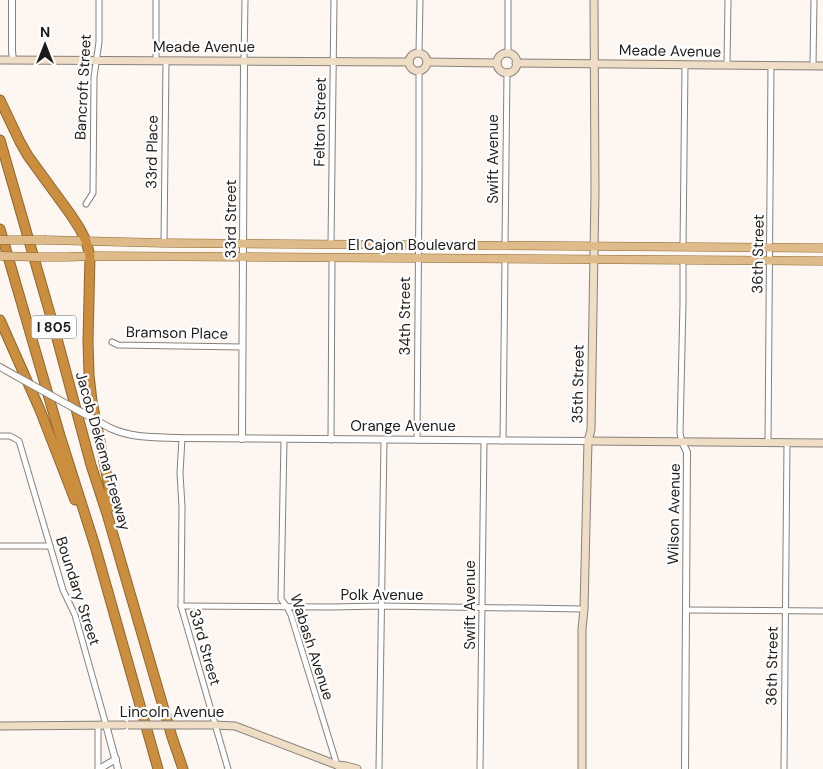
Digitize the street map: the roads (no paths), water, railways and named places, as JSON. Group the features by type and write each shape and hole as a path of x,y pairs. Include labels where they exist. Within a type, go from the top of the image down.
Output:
{"highway":[{"path":"0,100 28,156 71,215 86,241 90,256 89,375 92,401 109,487 107,514"},
{"name":"Jacob Dekema Freeway","path":"0,140 91,465 183,769"},
{"name":"I 805","path":"0,229 61,439 95,546 157,769"},
{"path":"0,320 40,410 64,474 95,546"}],"main road":[{"name":"35th Street","path":"582,769 582,628 588,441 590,430 594,259 594,0"},
{"path":"419,53 424,56 427,62 424,68 419,71 413,70 409,62 411,56 419,53"},
{"path":"508,53 514,56 516,63 514,70 511,72 501,71 497,63 502,54 508,53"},
{"name":"Meade Avenue","path":"0,60 409,62"},
{"path":"427,62 497,63"},
{"name":"Meade Avenue","path":"516,63 823,66"},
{"name":"El Cajon Boulevard","path":"0,240 823,248"},
{"name":"El Cajon Boulevard","path":"0,256 823,261"},
{"name":"Orange Avenue","path":"588,441 823,443"},
{"name":"Lincoln Avenue","path":"0,726 214,724 236,726 339,768 346,766 357,769"}],"street":[{"path":"12,0 13,60"},
{"name":"Bancroft Street","path":"86,204 93,193 94,77 99,42 99,0"},
{"path":"156,0 156,61"},
{"name":"33rd Street","path":"242,439 245,0"},
{"name":"Felton Street","path":"331,244 334,0"},
{"path":"419,53 420,0"},
{"path":"508,0 508,53"},
{"path":"728,0 728,66"},
{"path":"813,65 814,0"},
{"name":"33rd Place","path":"164,243 166,61"},
{"path":"683,247 685,65"},
{"name":"36th Street","path":"768,443 771,65"},
{"name":"34th Street","path":"417,440 419,71"},
{"name":"Swift Avenue","path":"505,245 507,72"},
{"path":"331,440 332,258"},
{"path":"503,441 505,259"},
{"name":"Wilson Avenue","path":"683,260 680,431 682,442 687,452 685,769"},
{"name":"Bramson Place","path":"112,342 118,345 242,347"},
{"name":"Orange Avenue","path":"0,367 110,428 134,436 331,440 588,441"},
{"name":"Boundary Street","path":"0,436 10,436 18,441 63,590 75,615 102,725 116,759 118,769"},
{"name":"33rd Street","path":"182,438 180,473 182,506 181,606 228,769"},
{"name":"Wabash Avenue","path":"284,439 281,600 291,616 339,768"},
{"path":"378,769 384,440"},
{"name":"Swift Avenue","path":"480,769 484,441"},
{"name":"36th Street","path":"784,769 787,443"},
{"path":"0,546 50,546"},
{"name":"Polk Avenue","path":"181,606 584,609"},
{"path":"686,610 823,611"},
{"path":"98,769 102,725"},
{"path":"98,769 116,759"}]}
